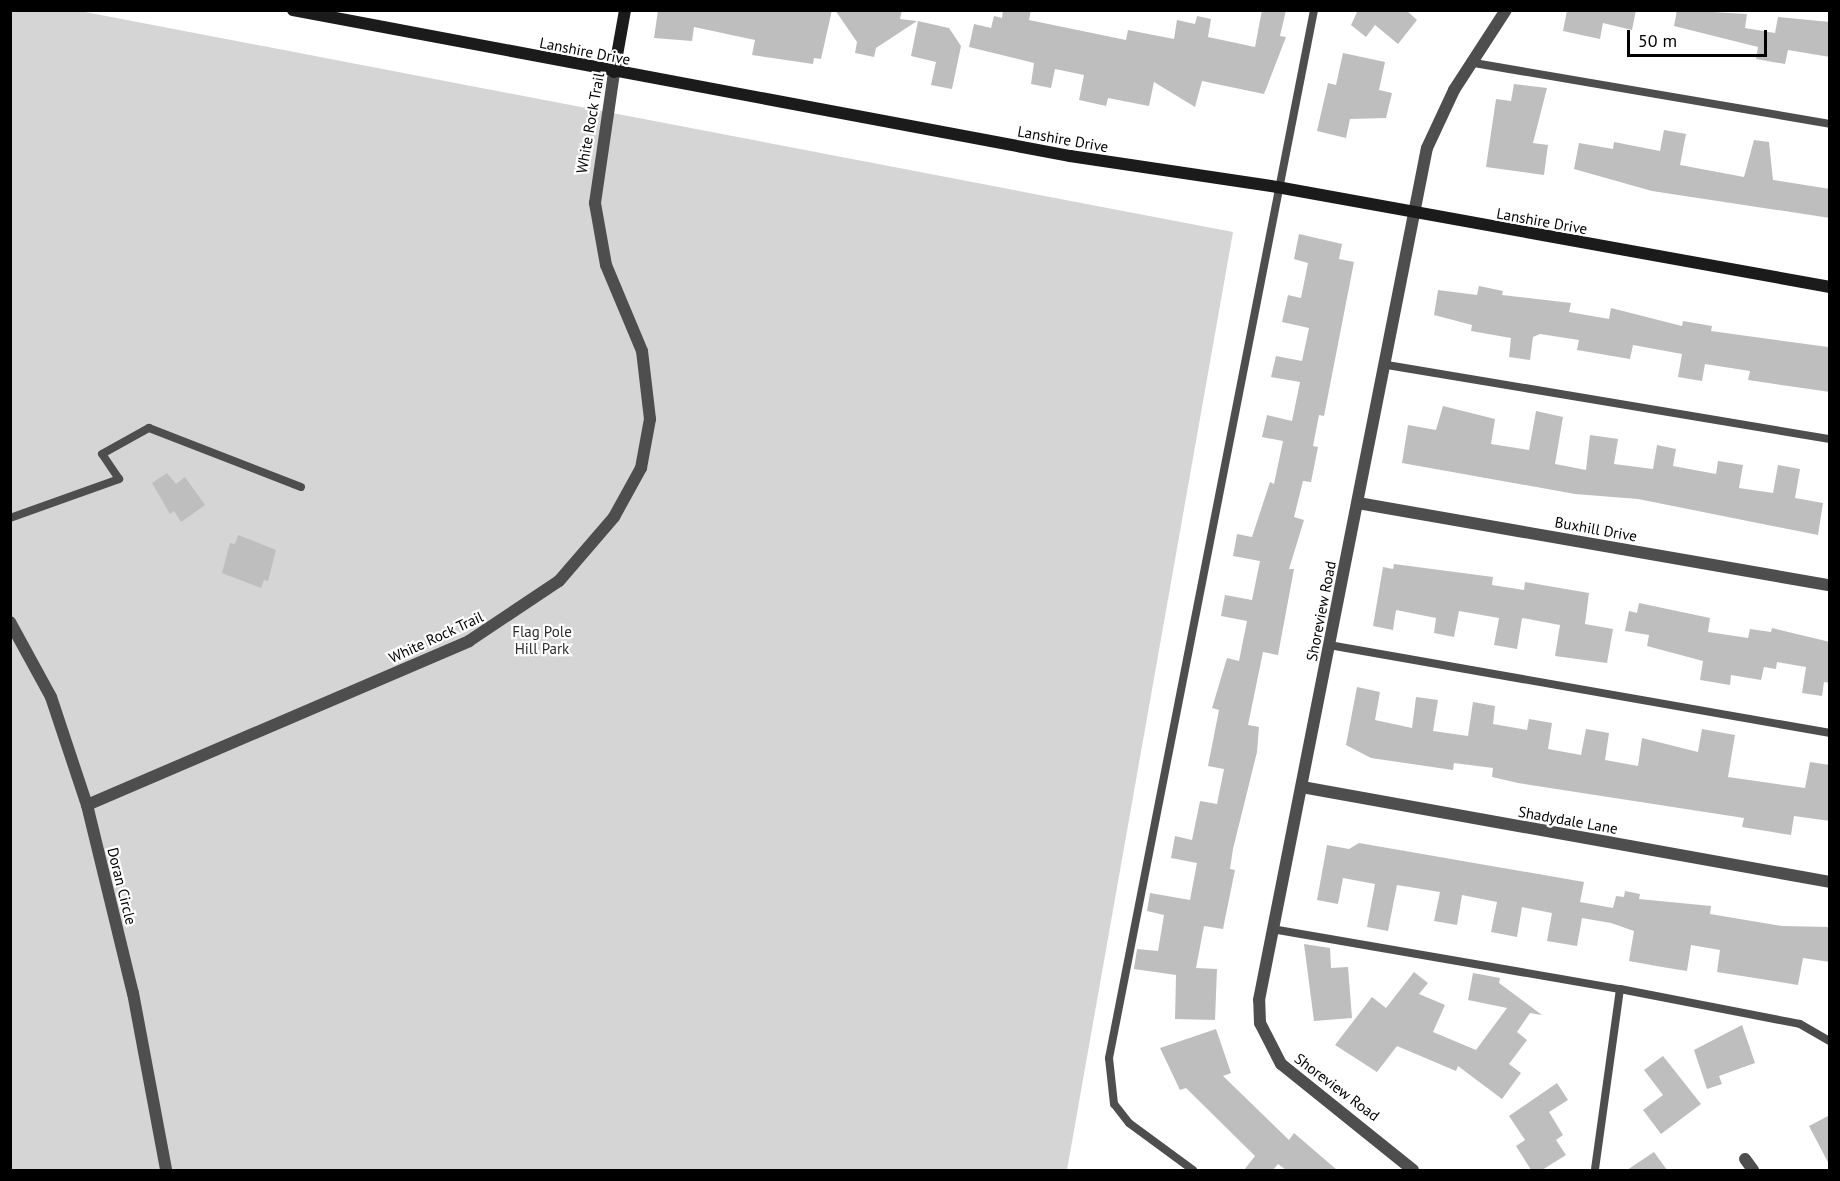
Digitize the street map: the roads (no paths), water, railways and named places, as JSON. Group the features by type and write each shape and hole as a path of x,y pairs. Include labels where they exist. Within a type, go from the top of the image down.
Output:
{"street":[{"name":"Lanshire Drive","path":"293,10 1070,156 1277,187 1415,214 1830,287"},
{"name":"White Rock Trail","path":"87,805 470,641 559,581 614,517 641,468 650,419 642,351 606,265 596,213 598,152 625,10"},
{"name":"Shoreview Road","path":"1413,1170 1372,1132 1300,1081 1267,1043 1259,1000 1387,364 1427,148 1506,10"},
{"name":"Buxhill Drive","path":"1358,503 1830,585"},
{"name":"Doran Circle","path":"10,622 51,696 87,805 133,993 166,1170"},
{"name":"Shadydale Lane","path":"1302,787 1830,882"},
{"path":"1745,1160 1752,1170"}],"lane":[{"path":"1193,1170 1129,1124 1114,1104 1110,1059 1277,187 1314,10"},
{"path":"1474,63 1830,124"},
{"path":"1387,364 1830,439"},
{"path":"10,518 119,479 102,454 149,428 301,487"},
{"path":"1329,645 1830,733"},
{"path":"1272,929 1800,1024 1830,1041"},
{"path":"1595,1170 1620,990"}],"park label":[{"name":"Flag Pole Hill Park","path":"542,640"}]}
